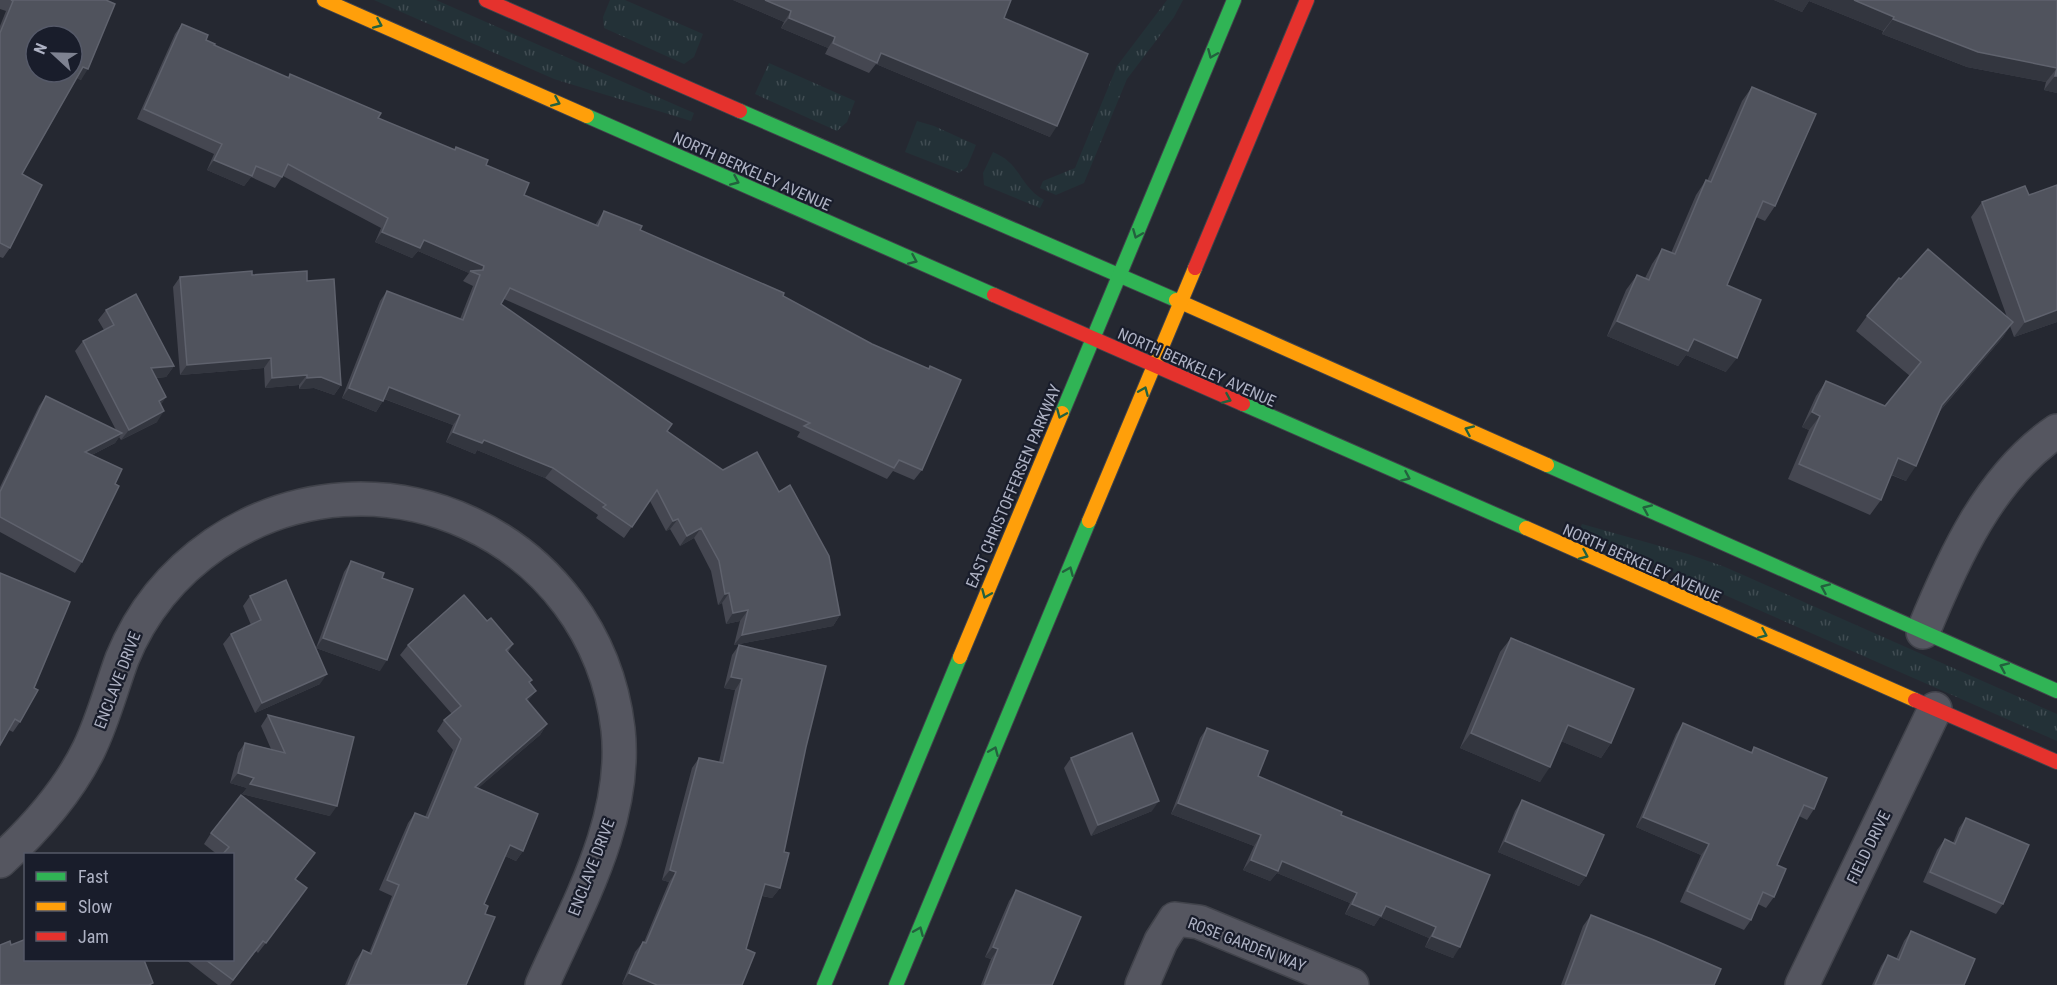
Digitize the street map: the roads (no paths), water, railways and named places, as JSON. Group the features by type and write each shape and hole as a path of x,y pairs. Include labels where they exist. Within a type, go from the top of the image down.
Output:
{"street":[{"name":"NORTH BERKELEY AVENUE","path":"324,0 2057,762"},
{"path":"486,0 1180,302 2057,691"},
{"name":"EAST CHRISTOFFERSEN PARKWAY","path":"824,985 1234,0"},
{"path":"896,985 1306,0"},
{"path":"1923,632 1952,563 1974,523 2015,470 2040,444 2057,431"},
{"name":"ENCLAVE DRIVE","path":"0,861 45,815 69,783 100,723 136,627 170,582 190,562 239,529 288,509 339,500 387,500 412,503 437,510 481,529 502,541 540,571 567,602 585,629 607,679 618,731 618,766 612,809 592,873 542,985"},
{"name":"FIELD DRIVE","path":"1802,985 1935,709"},
{"name":"ROSE GARDEN WAY","path":"1142,985 1161,941 1175,919 1199,922 1352,985"}]}
